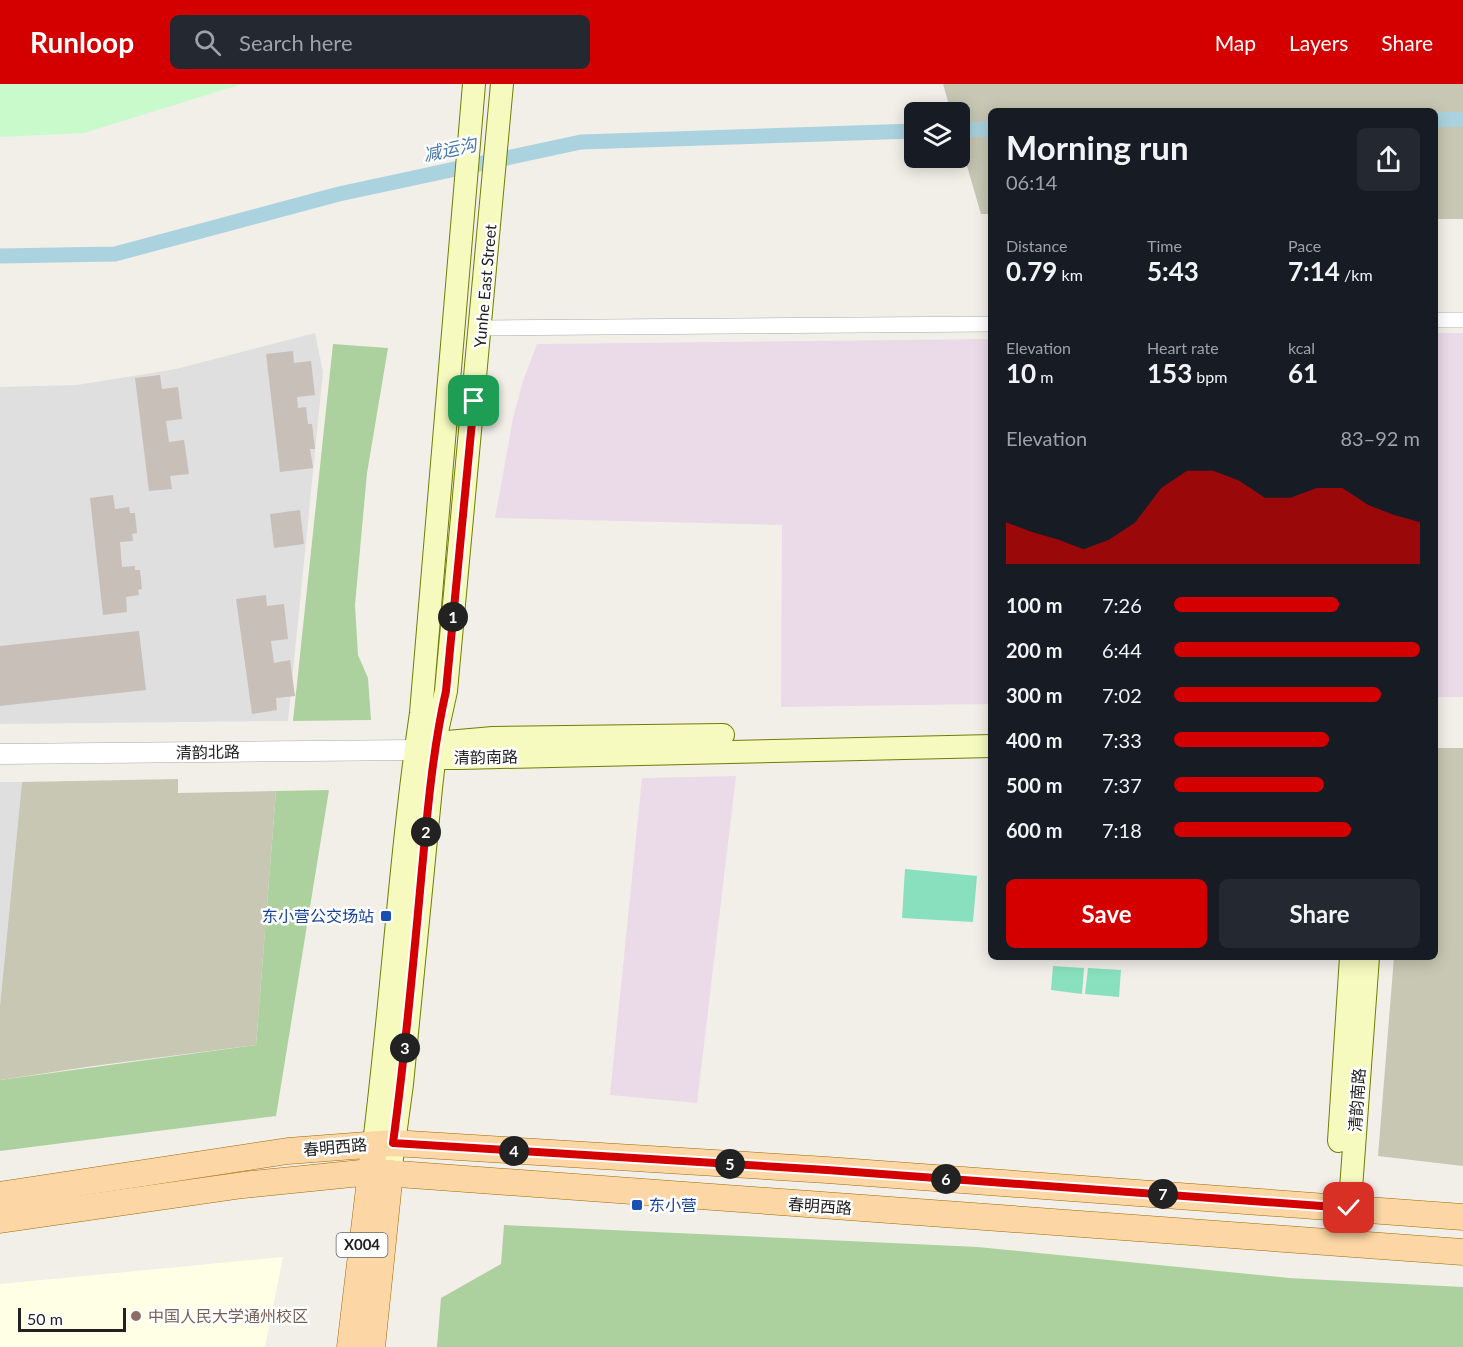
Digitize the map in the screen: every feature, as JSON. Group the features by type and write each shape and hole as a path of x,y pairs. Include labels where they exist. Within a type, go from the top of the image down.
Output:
{"main road":[{"name":"Yunhe East Street","path":"429,750 420,713 474,84"},
{"name":"Yunhe East Street","path":"350,1347 384,1143 382,1083 429,750 446,691 502,84"},
{"name":"清韵南路","path":"429,750 493,738 988,732"},
{"name":"清韵南路","path":"429,750 988,746"},
{"name":"清韵南路","path":"1339,1243 1352,960"},
{"name":"清韵南路","path":"1341,1207 1368,960"},
{"name":"春明西路","path":"0,1195 288,1151 384,1143 827,1170 1463,1217"},
{"name":"Yunhe East Street","path":"372,1347 380,1173"},
{"name":"春明西路","path":"0,1220 243,1185 380,1173 1463,1252"}],"street":[{"path":"1438,320 1463,320"},
{"path":"481,328 988,324"},
{"name":"清韵北路","path":"0,754 429,750"}],"shaded area":[{"path":"943,84 1463,84 1463,219 1438,219 1438,108 988,108 988,214 981,214 968,168 970,168 970,102 948,102"},
{"path":"315,333 323,372 288,721 0,724 0,387 77,385 176,369"},
{"path":"1438,333 1463,333 1463,697 1438,697"},
{"path":"988,339 988,704 781,707 782,525 495,518 513,418 523,381 537,344"},
{"path":"1438,748 1463,748 1463,1166 1378,1156 1394,960 1438,960"},
{"path":"736,776 697,1103 610,1095 642,778"},
{"path":"178,779 178,793 276,791 256,1045 0,1080 0,1006 22,782"},
{"path":"0,782 22,782 0,1006"},
{"name":"中国人民大学通州校区","path":"283,1257 265,1347 0,1347 0,1284"}],"green space":[{"path":"0,84 242,84 84,133 0,137"},
{"path":"333,344 388,348 367,473 355,605 358,655 368,678 371,720 293,721"},
{"path":"329,790 276,1116 0,1151 0,1080 256,1045 276,791"},
{"path":"905,869 977,876 973,922 902,918"},
{"path":"1053,966 1084,968 1082,994 1051,990"},
{"path":"1088,968 1121,970 1119,997 1085,994"},
{"path":"504,1225 978,1247 1289,1278 1463,1287 1463,1347 437,1347 441,1298 501,1264"}],"building":[{"path":"293,351 294,363 311,361 315,395 297,397 298,408 306,407 308,424 312,424 315,449 310,449 313,468 280,472 266,354"},
{"path":"160,375 162,389 178,387 182,419 166,421 169,442 184,440 189,474 170,476 172,489 149,491 135,378"},
{"path":"113,495 115,509 129,507 130,513 135,513 137,533 132,534 133,541 120,542 122,567 135,566 135,570 140,570 142,589 138,590 139,595 126,597 127,612 103,615 90,498"},
{"path":"300,510 304,544 274,548 270,514"},
{"path":"266,595 267,606 284,604 288,639 271,641 274,663 290,660 295,696 276,698 277,710 252,714 236,599"},
{"path":"139,631 146,690 0,706 0,646"}],"waterway":[{"name":"减运沟","path":"1438,120 1463,119"},
{"name":"减运沟","path":"970,130 988,129"},
{"name":"减运沟","path":"0,256 115,254 339,194 581,142 904,131"}],"place":[{"name":"东小营公交场站","path":"386,916"},
{"name":"东小营","path":"637,1205"},
{"name":"中国人民大学通州校区","path":"136,1316"}],"route":[{"path":"474,401 446,691 438,727 402,1084 393,1143 827,1170 1349,1208"}]}
